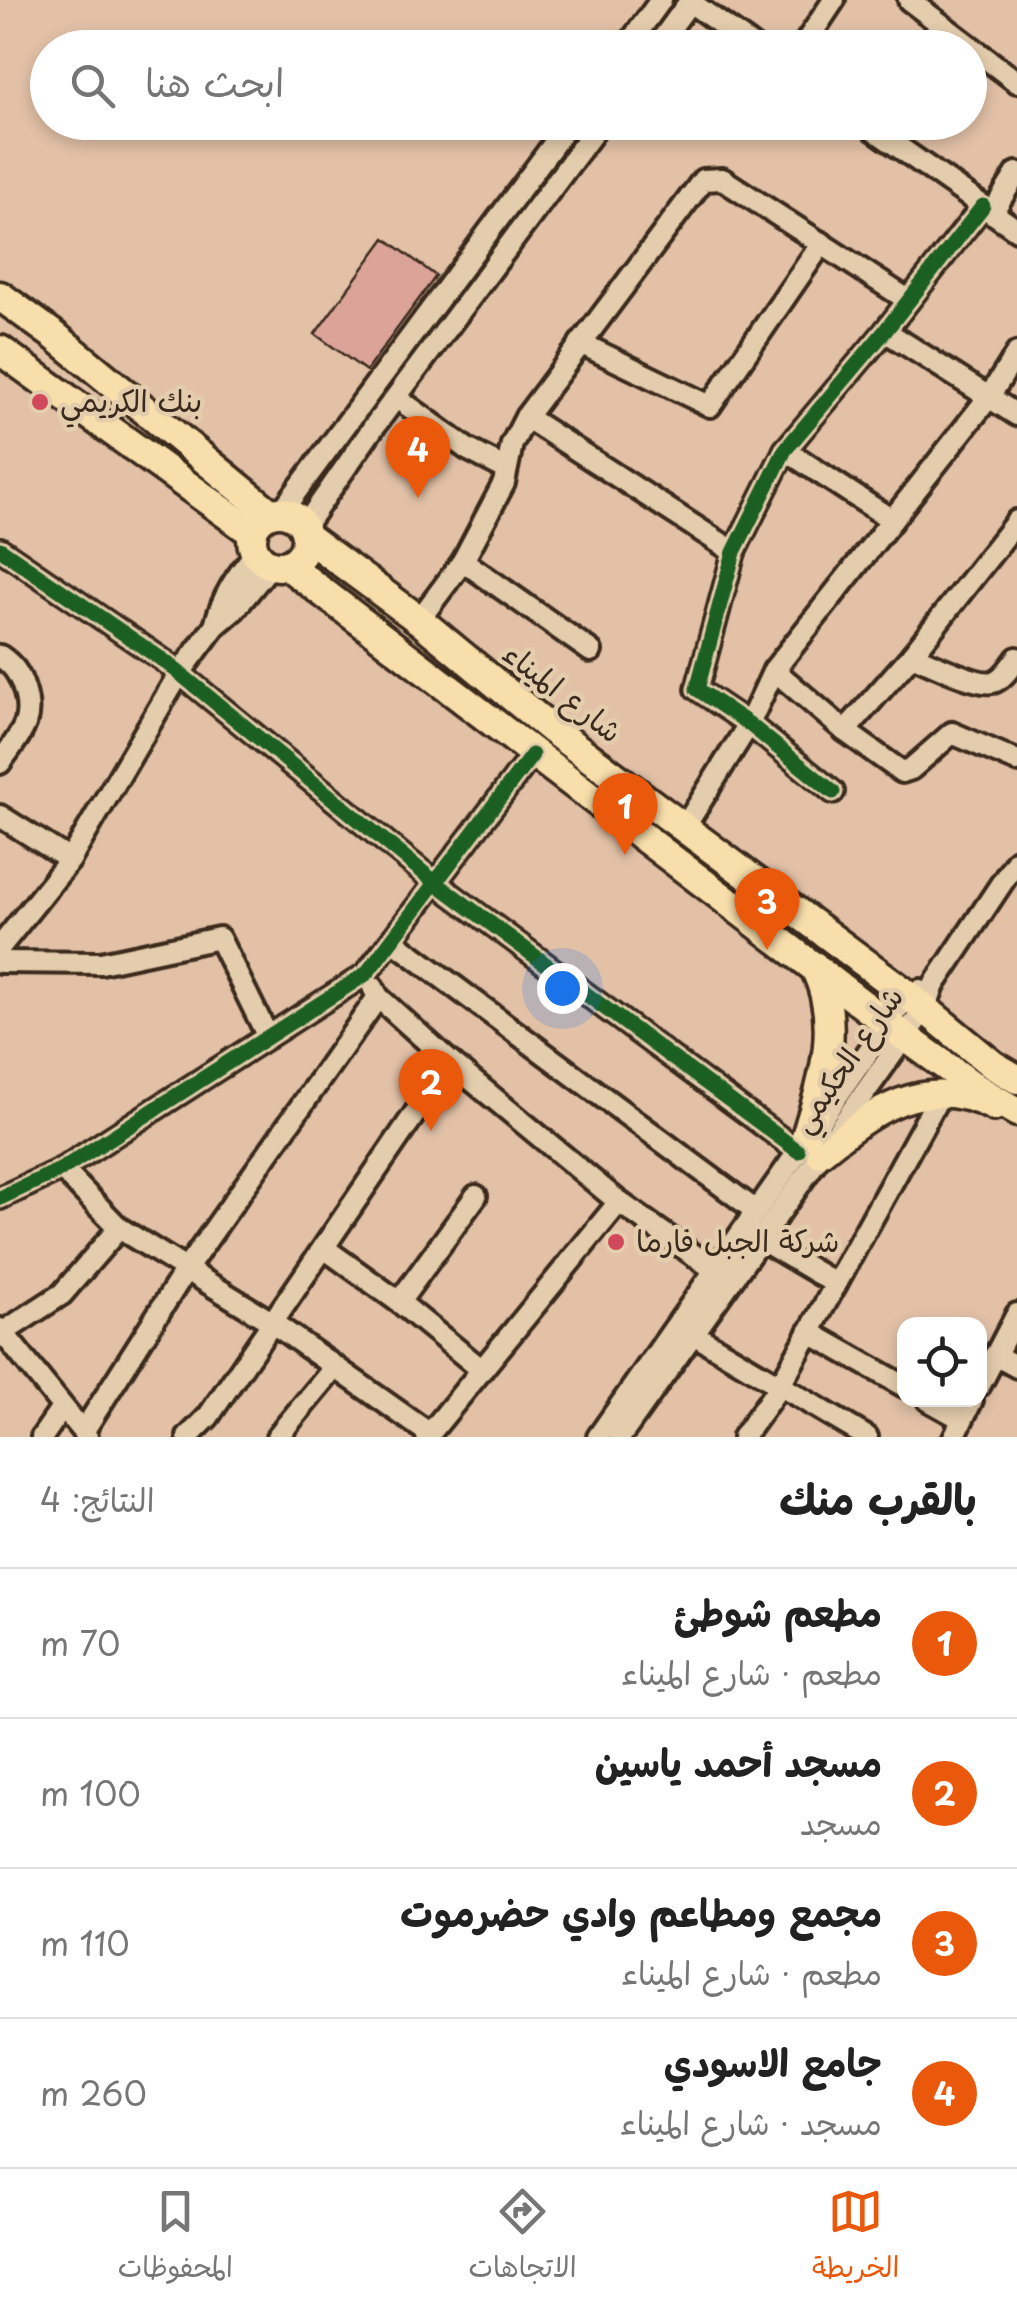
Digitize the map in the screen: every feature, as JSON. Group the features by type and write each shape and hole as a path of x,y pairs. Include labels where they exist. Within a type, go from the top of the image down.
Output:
{"highway":[{"name":"شارع الميناء","path":"0,296 55,336 279,538 532,754 1013,1116"},
{"name":"شارع الميناء","path":"0,350 279,538 419,620 550,728 922,996 992,1065 1017,1079"},
{"path":"807,1150 830,1021 825,988 813,964"}],"main road":[{"path":"807,1150 903,1100 940,1093 979,1100 1013,1116"}],"street":[{"path":"639,30 661,0"},
{"path":"814,30 834,0"},
{"path":"908,0 948,30"},
{"path":"669,30 690,1 730,30"},
{"path":"987,59 1017,82"},
{"path":"0,947 70,860 179,674 214,626 235,609 279,538 557,140"},
{"path":"279,538 396,398 587,140"},
{"path":"889,140 1017,230"},
{"path":"833,792 749,724 697,690 734,552 785,450 1017,172"},
{"path":"419,620 463,561 504,483 512,444 526,417 703,180 722,179 908,300"},
{"path":"580,343 710,406 822,243"},
{"path":"885,332 1017,416"},
{"path":"684,828 749,724 774,670 989,397 1017,353"},
{"path":"396,398 467,449 506,468"},
{"path":"526,417 734,552"},
{"path":"785,450 892,520"},
{"path":"845,730 912,655 1017,521"},
{"path":"0,549 179,674 436,882 807,1150"},
{"path":"463,561 591,651"},
{"path":"912,655 980,681 993,682 1017,658"},
{"path":"0,656 14,666 29,714 26,726 0,763"},
{"path":"774,670 902,772 911,769 952,732 1017,761"},
{"path":"0,1198 62,1169 366,974 532,754"},
{"path":"0,816 70,860"},
{"name":"شارع الحكيمي","path":"598,1437 756,1211 807,1150 1017,862"},
{"path":"0,962 101,963 220,938 268,1037"},
{"path":"392,940 756,1211"},
{"path":"366,974 378,998 450,1062 619,1202 715,1270"},
{"path":"120,1228 62,1294 1,1331 85,1435 187,1268 378,998"},
{"path":"188,1437 208,1417 450,1062"},
{"path":"743,1437 779,1387 940,1093"},
{"name":"شارع الحكيمي","path":"620,1437 760,1239 807,1150"},
{"path":"62,1169 120,1228 273,1323 428,1436 619,1202"},
{"path":"399,1302 476,1196"},
{"path":"760,1239 836,1284"},
{"path":"324,1248 399,1302 482,1370"},
{"path":"987,1371 1017,1314"},
{"path":"810,1332 897,1382"},
{"path":"693,1334 867,1437"},
{"path":"995,1355 1017,1367"},
{"path":"276,1437 335,1368"},
{"path":"936,1407 958,1428"},
{"path":"42,1437 62,1408"}],"building":[{"path":"385,238 436,276 366,371 315,334"}],"cycle path":[{"path":"833,792 749,724 697,689 734,552 785,450 983,206"},
{"path":"0,549 167,663 436,883 798,1151"},
{"path":"0,1198 62,1169 366,974 532,755"}],"place":[{"name":"بنك الكريمي","path":"40,402"},
{"name":"جامع الاسودي","path":"418,498"},
{"name":"مطعم شوطئ","path":"625,855"},
{"name":"مجمع ومطاعم وادي حضرموت","path":"767,950"},
{"name":"مسجد أحمد ياسين","path":"431,1131"},
{"name":"شركة الجبل فارما","path":"616,1242"}]}
